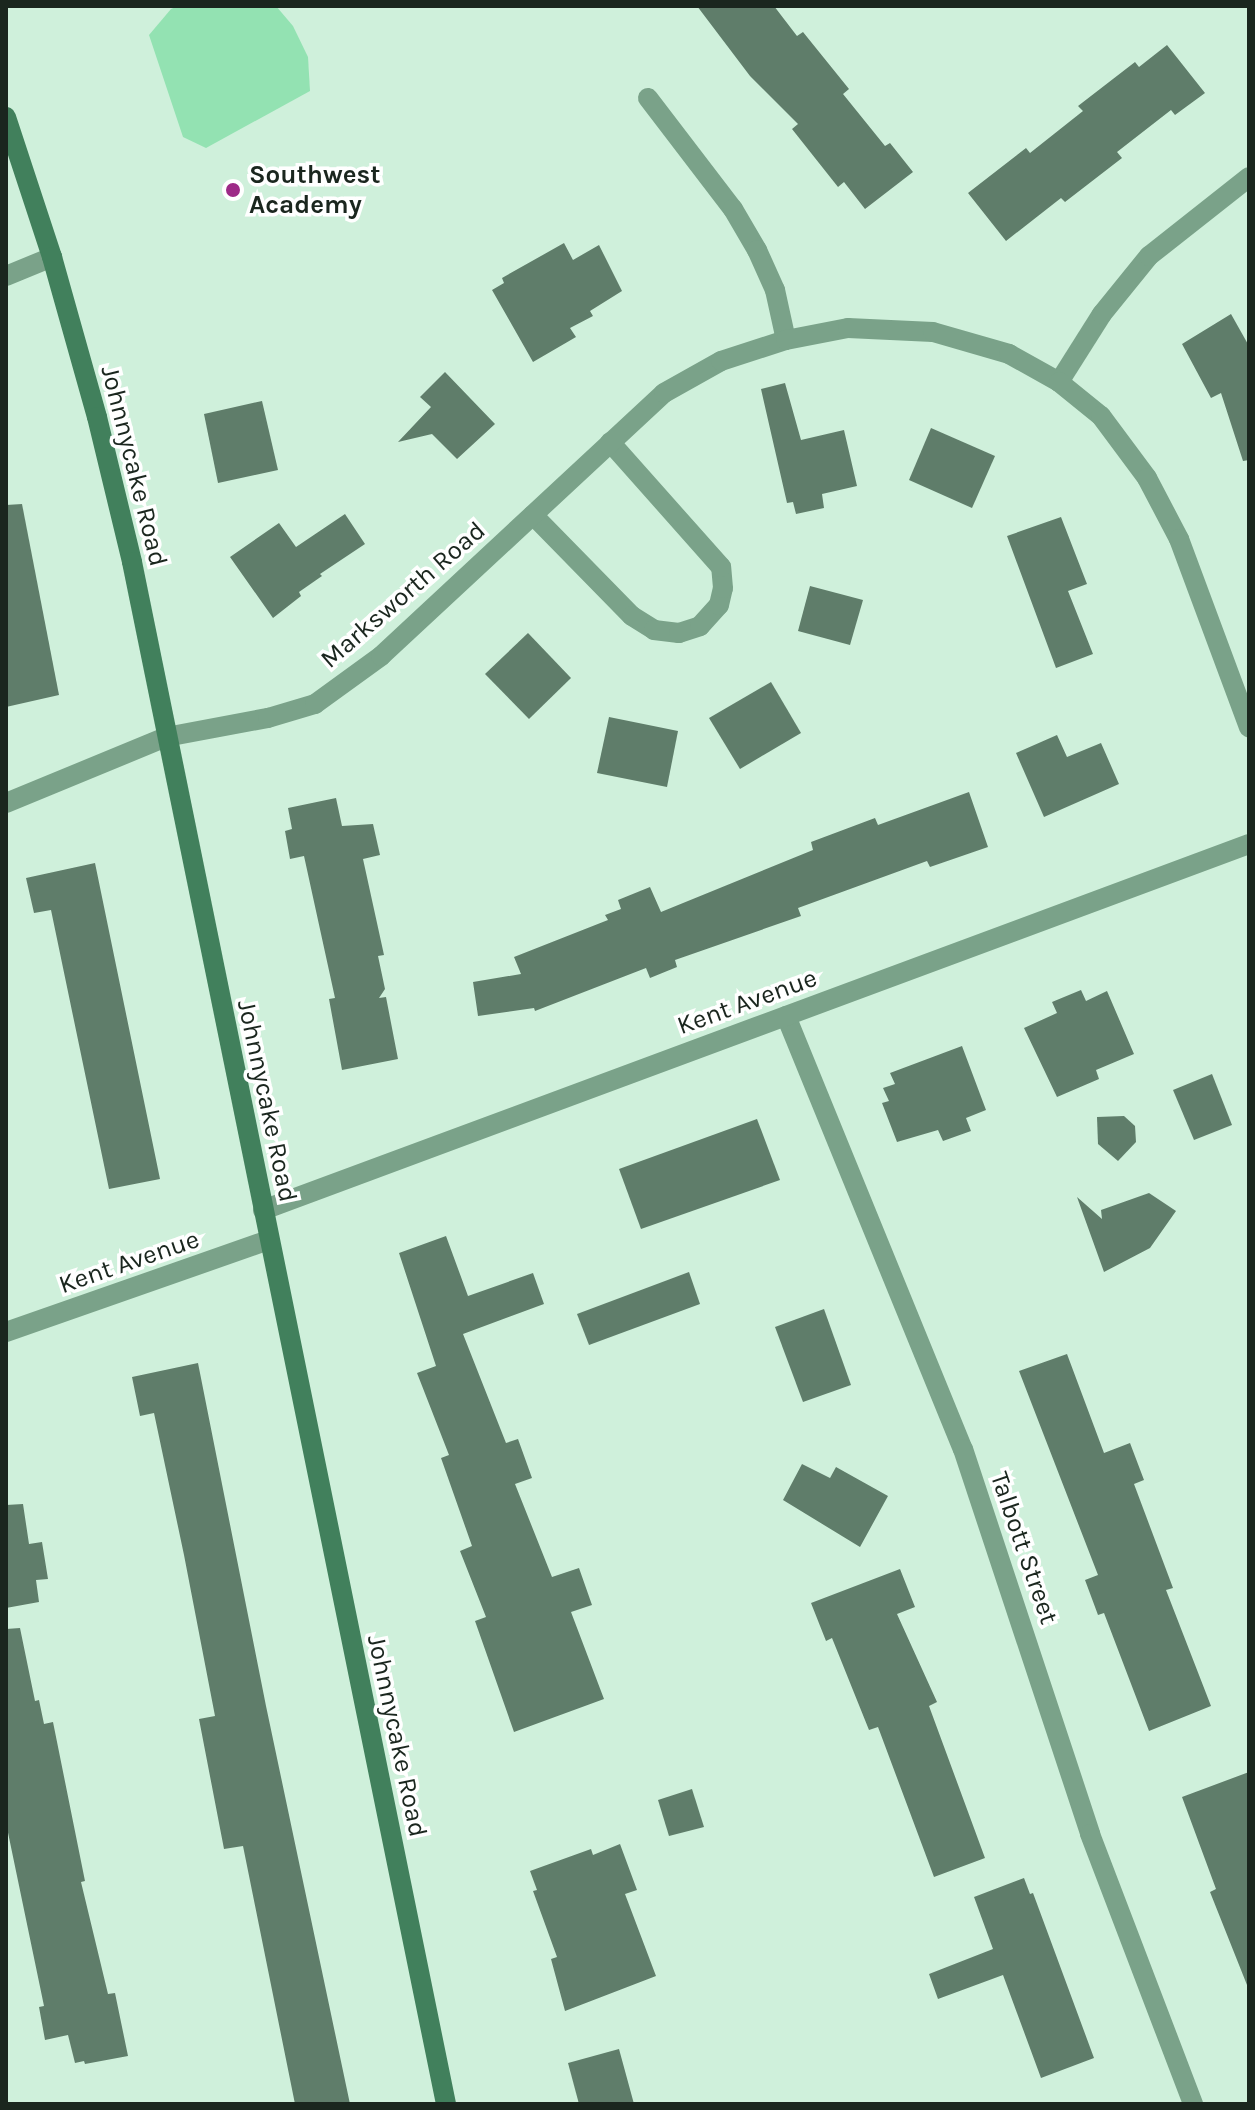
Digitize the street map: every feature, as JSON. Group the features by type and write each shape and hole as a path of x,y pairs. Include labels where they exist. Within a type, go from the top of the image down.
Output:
{"main road":[{"name":"Johnnycake Road","path":"6,117 52,257 97,417 132,562 446,2104"}],"street":[{"path":"648,98 733,209 757,250 775,290 786,340"},
{"path":"1059,382 1102,314 1149,256 1249,177"},
{"path":"6,276 52,257"},
{"name":"Marksworth Road","path":"6,803 166,737 268,718 315,704 381,656 664,393 721,361 786,340 848,328 933,332 1009,354 1059,382 1101,416 1147,478 1179,539 1249,727"},
{"path":"533,515 632,616 654,630 679,633 700,626 719,605 723,588 721,567 610,442"},
{"name":"Kent Avenue","path":"263,1210 1249,844"},
{"name":"Talbott Street","path":"786,1016 963,1449 1090,1834 1193,2104"},
{"name":"Kent Avenue","path":"6,1332 268,1240"}],"green space":[{"path":"178,6 276,6 293,26 308,57 310,91 206,148 183,137 149,35 171,9"}],"building":[{"path":"697,6 774,6 797,36 803,32 849,89 843,94 885,146 890,143 913,172 865,209 844,182 838,187 792,129 798,124 750,76"},
{"path":"1167,45 1205,93 1175,115 1171,110 1117,152 1122,158 1065,202 1061,198 1006,241 968,193 1026,148 1030,153 1083,111 1078,106 1135,62 1139,67"},
{"path":"564,243 573,260 599,245 622,291 590,311 593,316 570,328 576,337 533,362 492,290 504,283 502,278"},
{"path":"1231,314 1249,346 1249,460 1243,461 1221,393 1211,398 1182,344"},
{"path":"445,372 495,424 457,459 432,434 398,442 431,407 420,397"},
{"path":"785,383 801,440 844,430 857,486 822,494 824,508 796,514 793,502 787,503 761,389"},
{"path":"262,401 278,470 218,483 204,414"},
{"path":"931,428 995,456 972,508 909,480"},
{"path":"22,504 59,695 6,707 6,505"},
{"path":"345,514 365,544 320,574 322,576 299,592 301,596 273,618 230,557 279,523 296,547"},
{"path":"1061,517 1087,584 1068,591 1093,654 1056,668 1007,536"},
{"path":"810,586 863,600 850,645 798,631"},
{"path":"528,633 571,678 529,719 485,674"},
{"path":"771,682 801,733 740,769 709,718"},
{"path":"609,717 678,731 667,787 597,773"},
{"path":"1057,735 1067,757 1101,743 1119,784 1044,817 1016,753"},
{"path":"969,792 988,847 930,867 927,861 798,908 801,916 675,960 677,967 650,978 646,968 535,1011 534,1008 478,1016 473,982 521,974 514,957 608,920 605,915 621,909 618,900 650,887 661,912 813,850 811,842 875,818 878,825"},
{"path":"336,798 342,826 373,824 380,855 363,859 384,955 378,956 385,989 379,998 386,997 398,1059 342,1070 329,999 335,998 304,856 290,859 285,831 292,829 288,808"},
{"path":"95,863 160,1179 109,1189 51,910 34,913 26,878"},
{"path":"1081,990 1086,1001 1107,991 1134,1054 1096,1070 1099,1079 1057,1097 1024,1028 1057,1013 1052,1002"},
{"path":"962,1046 986,1110 966,1118 971,1131 943,1141 938,1130 897,1142 882,1103 889,1101 883,1088 895,1084 890,1073"},
{"path":"1212,1074 1232,1125 1194,1140 1173,1090"},
{"path":"1124,1116 1135,1126 1136,1142 1118,1161 1098,1144 1097,1117"},
{"path":"757,1119 780,1180 641,1229 619,1169"},
{"path":"1149,1193 1176,1211 1150,1248 1104,1272 1077,1197 1102,1219 1101,1210"},
{"path":"446,1236 468,1296 533,1273 544,1304 463,1334 506,1443 518,1439 532,1478 515,1484 552,1577 579,1568 592,1605 571,1612 604,1699 514,1732 475,1621 486,1617 460,1551 472,1546 441,1458 449,1455 417,1373 436,1366 399,1253"},
{"path":"689,1272 700,1304 589,1345 577,1314"},
{"path":"824,1309 851,1385 803,1402 775,1327"},
{"path":"1067,1354 1104,1453 1130,1443 1144,1480 1134,1484 1173,1588 1166,1590 1211,1706 1149,1731 1104,1613 1098,1615 1085,1580 1098,1575 1019,1371"},
{"path":"198,1363 350,2104 295,2104 243,1846 224,1849 199,1719 215,1716 184,1555 154,1413 140,1416 132,1377"},
{"path":"802,1464 830,1478 836,1467 888,1496 860,1547 783,1500"},
{"path":"23,1504 29,1544 42,1542 48,1579 36,1580 39,1602 6,1608 6,1505"},
{"path":"900,1569 915,1607 897,1614 937,1702 929,1706 985,1858 934,1877 878,1727 869,1730 832,1638 826,1641 811,1603"},
{"path":"20,1628 35,1701 39,1700 44,1724 53,1722 85,1881 81,1882 108,1994 115,1993 128,2056 75,2063 68,2035 45,2040 39,2007 44,2006 6,1823 6,1629"},
{"path":"1249,1772 1247,1985 1210,1892 1216,1889 1182,1797"},
{"path":"692,1789 704,1827 669,1836 658,1800"},
{"path":"620,1844 637,1890 625,1894 656,1976 565,2011 551,1959 557,1957 533,1891 537,1890 530,1871 591,1849 593,1855"},
{"path":"1024,1878 1030,1894 1033,1893 1094,2058 1041,2078 1003,1975 938,1999 929,1974 993,1949 974,1897"},
{"path":"619,2049 634,2104 579,2104 568,2063"}],"place":[{"name":"Southwest Academy","path":"233,190"}]}
